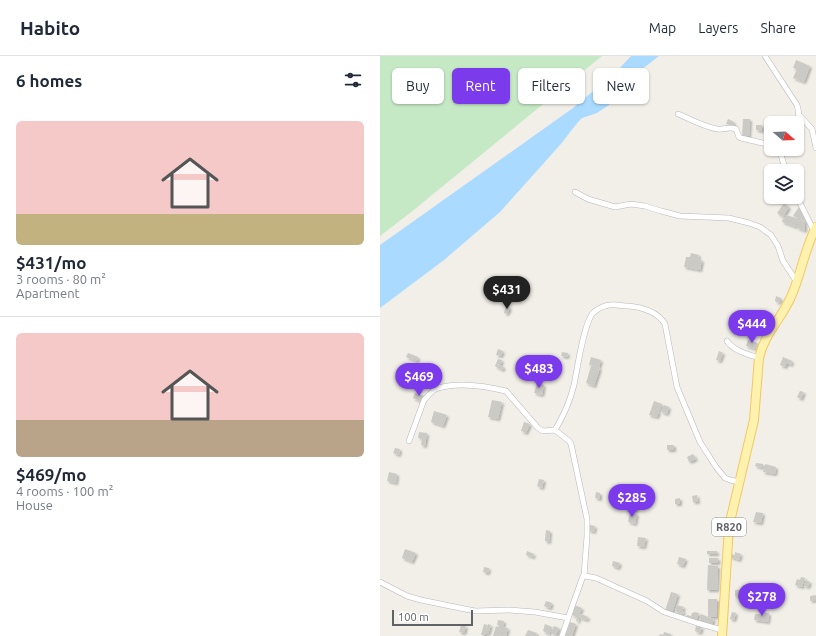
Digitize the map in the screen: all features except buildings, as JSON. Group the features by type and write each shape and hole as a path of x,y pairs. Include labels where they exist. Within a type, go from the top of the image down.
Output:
{"main road":[{"name":"R820","path":"722,633 729,526 754,420 761,349 789,300 797,282 808,243 815,229"}],"street":[{"path":"765,56 796,105 799,115 812,129 816,148"},
{"path":"678,114 710,127 720,129 730,127 734,128 741,138 764,143"},
{"path":"574,192 588,199 615,206 631,204 645,206 680,216 729,218 760,227 771,235 778,246 783,261 797,282"},
{"path":"801,204 815,229"},
{"path":"555,430 568,403 574,386 580,353 592,313 610,304 645,309 662,319 665,324 677,387 700,442 725,478 740,482"},
{"path":"726,341 730,346 737,350 759,358"},
{"path":"409,441 424,400 428,395 437,389 459,385 482,386 506,391 538,428 543,431 555,430 571,444 587,519 587,529 584,576 562,636"},
{"path":"584,576 596,578 647,601 664,612 722,633"},
{"path":"380,582 407,596 456,608 475,611 510,610 535,612 568,618"}],"green space":[{"path":"380,56 602,56 585,70 585,68 518,68 518,104 543,104 380,236"}],"water":[{"path":"631,56 659,56 644,68 620,68"},
{"path":"593,91 593,104 610,104 597,113 582,118 500,212 444,260 380,308 380,245 578,104 585,104 585,98"}]}
